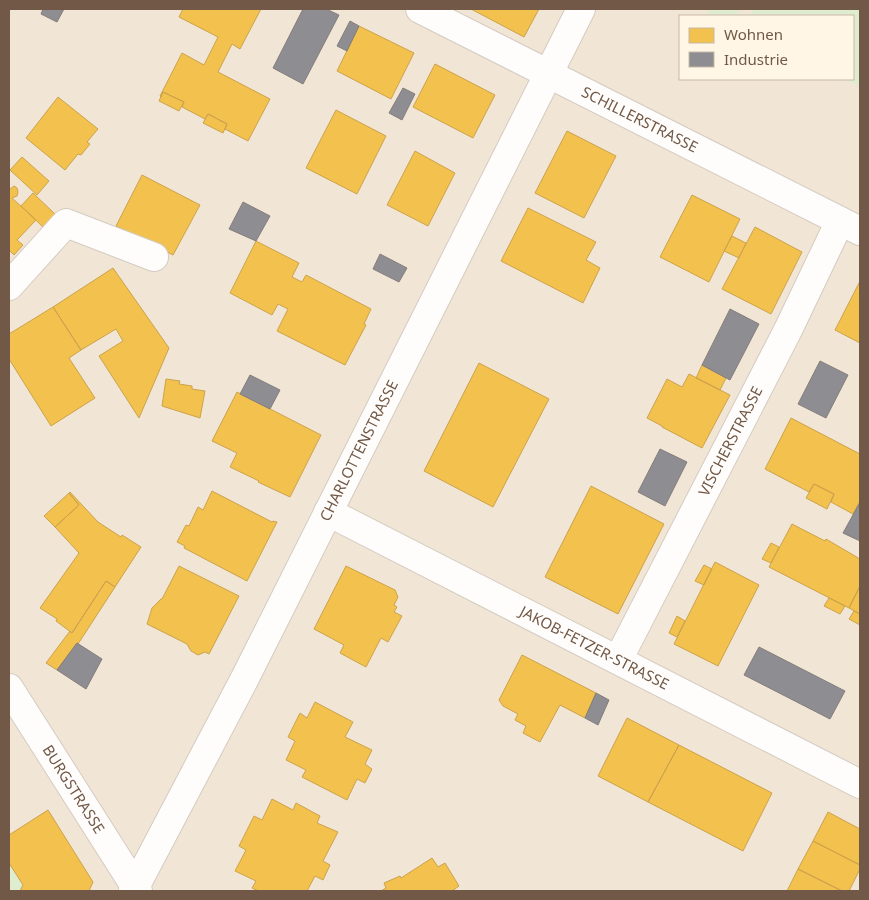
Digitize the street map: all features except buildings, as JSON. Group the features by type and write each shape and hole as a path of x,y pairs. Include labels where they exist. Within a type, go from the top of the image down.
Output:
{"street":[{"name":"SCHILLERSTRASSE","path":"420,9 850,226"},
{"name":"CHARLOTTENSTRASSE","path":"136,890 581,9"},
{"path":"9,286 66,223 154,257"},
{"name":"VISCHERSTRASSE","path":"618,660 788,330 850,226"},
{"name":"JAKOB-FETZER-STRASSE","path":"328,512 860,784"},
{"name":"BURGSTRASSE","path":"9,688 136,890"}],"shaded area":[{"path":"9,9 860,9 860,891 9,891"}],"green space":[{"path":"710,9 740,9 737,15 707,15"},
{"path":"753,9 860,9 860,87 847,80 854,80 854,15 750,15"},
{"path":"9,838 47,876 42,891 9,891"}]}
